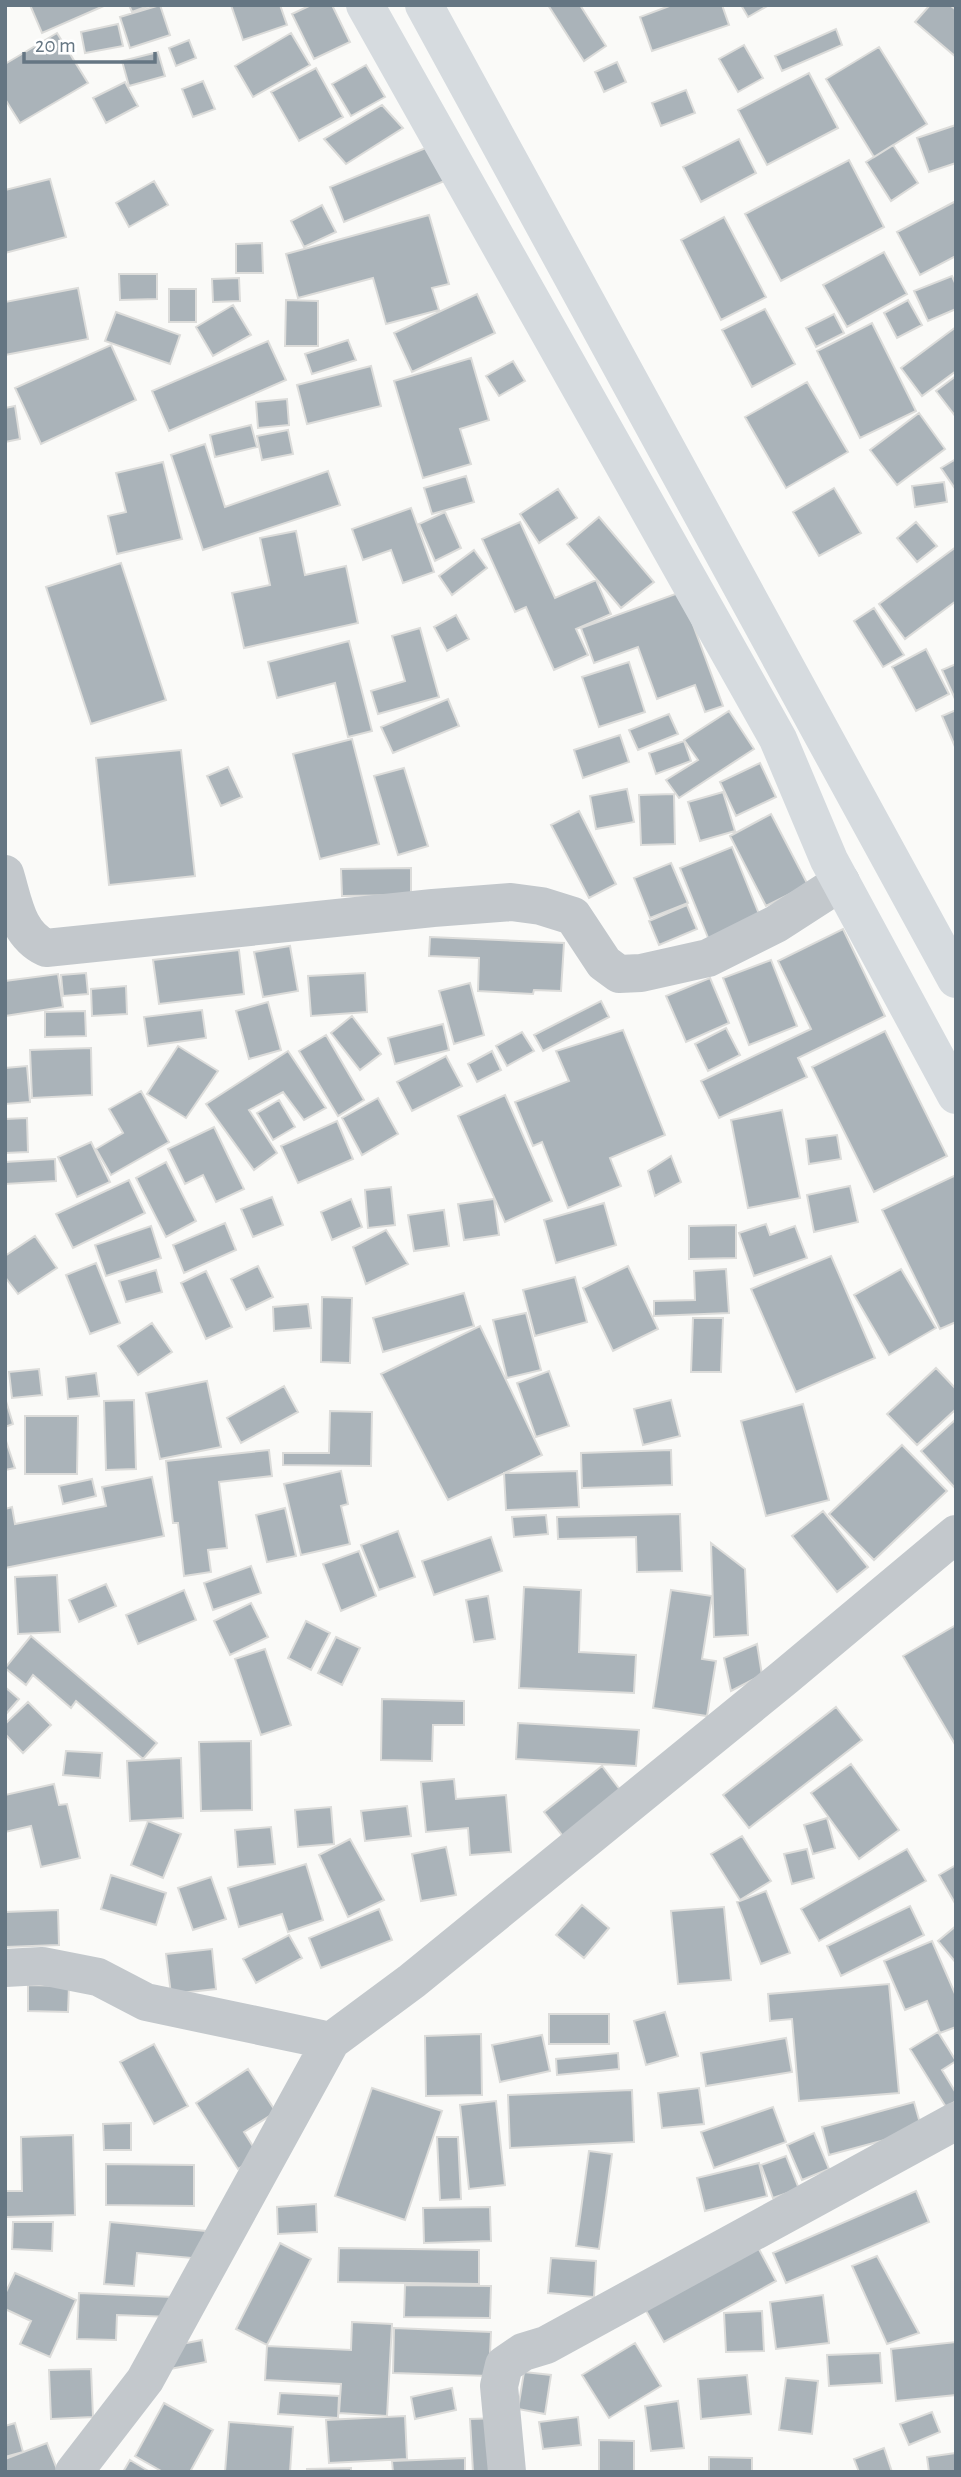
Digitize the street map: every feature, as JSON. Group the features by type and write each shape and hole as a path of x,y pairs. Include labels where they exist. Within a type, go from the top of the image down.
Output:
{"main road":[{"path":"365,5 778,739 829,860 956,1095"},
{"path":"424,5 956,979"}],"street":[{"path":"5,874 21,928 33,942 46,948 511,902 541,906 573,916 604,963 619,974 641,973 708,958 776,924 841,883"},
{"path":"74,2472 145,2381 331,2041 412,1982 956,1534"},
{"path":"5,1968 42,1966 98,1977 146,2002 331,2041"},
{"path":"507,2472 499,2386 503,2365 523,2352 546,2345 956,2121"}],"building":[{"path":"30,5 106,5 42,33"},
{"path":"129,5 151,5 132,12"},
{"path":"160,5 170,35 130,48 120,17"},
{"path":"231,5 280,5 287,25 243,40"},
{"path":"311,5 332,5 350,42 314,59 292,14"},
{"path":"548,5 580,5 606,46 584,61"},
{"path":"672,5 722,5 729,25 652,51 640,17"},
{"path":"741,5 769,5 748,17"},
{"path":"930,5 950,5 956,10 956,57 915,22"},
{"path":"118,24 123,46 85,53 81,32"},
{"path":"836,29 842,45 782,71 775,56"},
{"path":"57,33 88,83 20,123 5,99 5,64"},
{"path":"291,33 310,65 253,97 235,66"},
{"path":"189,40 196,58 176,66 169,48"},
{"path":"744,45 763,78 738,92 719,59"},
{"path":"879,47 927,124 874,157 826,79"},
{"path":"158,52 165,76 129,86 122,61"},
{"path":"617,62 626,82 604,92 595,72"},
{"path":"366,65 385,97 351,116 332,84"},
{"path":"316,68 343,117 299,141 271,92"},
{"path":"809,73 838,128 767,165 738,110"},
{"path":"203,81 215,109 193,117 182,89"},
{"path":"125,82 138,106 106,123 93,98"},
{"path":"686,90 695,113 661,126 652,103"},
{"path":"382,105 403,128 346,164 324,139"},
{"path":"956,125 956,163 929,172 917,138"},
{"path":"739,139 756,173 701,202 683,167"},
{"path":"433,145 447,180 344,222 330,187"},
{"path":"893,145 918,183 891,201 866,162"},
{"path":"849,160 884,227 781,281 745,214"},
{"path":"50,179 66,237 5,253 5,190"},
{"path":"154,181 168,205 129,227 116,203"},
{"path":"956,201 956,256 920,275 897,232"},
{"path":"322,205 336,232 304,247 291,221"},
{"path":"429,215 449,284 432,288 439,310 386,324 373,278 298,298 286,254"},
{"path":"724,217 766,297 721,320 681,240"},
{"path":"262,243 263,273 236,273 236,244"},
{"path":"884,252 907,294 847,327 823,285"},
{"path":"119,274 157,274 157,299 120,300"},
{"path":"952,276 956,285 956,309 928,321 914,291"},
{"path":"239,278 240,301 213,302 212,279"},
{"path":"78,288 88,339 5,355 5,302"},
{"path":"169,289 196,289 196,322 169,322"},
{"path":"477,294 495,333 412,372 394,333"},
{"path":"286,300 318,301 318,346 285,346"},
{"path":"908,300 922,325 897,338 884,313"},
{"path":"233,305 251,335 213,356 196,327"},
{"path":"765,309 795,364 752,387 722,330"},
{"path":"116,312 180,335 170,364 105,341"},
{"path":"834,314 844,333 816,347 806,328"},
{"path":"872,323 916,411 860,438 817,351"},
{"path":"956,327 956,371 922,396 901,368"},
{"path":"348,340 356,360 312,374 305,354"},
{"path":"268,341 286,380 169,431 152,391"},
{"path":"111,345 136,400 41,444 15,388"},
{"path":"471,358 489,420 460,429 471,464 423,478 394,381"},
{"path":"513,361 525,381 499,396 486,376"},
{"path":"371,366 381,406 307,424 297,385"},
{"path":"956,376 956,417 936,391"},
{"path":"807,382 848,452 786,488 745,417"},
{"path":"287,399 289,425 258,428 256,402"},
{"path":"15,406 20,439 5,442 5,408"},
{"path":"919,413 945,449 897,485 870,450"},
{"path":"251,425 257,447 215,457 210,435"},
{"path":"288,430 293,454 262,460 257,436"},
{"path":"205,444 225,507 328,471 340,505 203,550 171,455"},
{"path":"956,459 956,490 941,468"},
{"path":"163,462 182,539 117,554 108,516 126,512 116,473"},
{"path":"466,476 474,502 432,514 424,488"},
{"path":"944,482 947,502 915,507 912,486"},
{"path":"834,488 861,533 819,556 793,512"},
{"path":"558,489 577,518 539,543 520,514"},
{"path":"411,508 434,572 403,583 391,550 363,560 352,529"},
{"path":"445,512 461,548 435,561 419,524"},
{"path":"599,517 654,582 621,608 567,544"},
{"path":"520,522 555,598 596,580 611,614 576,629 588,655 554,670 526,607 515,612 482,539"},
{"path":"916,522 937,546 917,562 897,538"},
{"path":"296,531 305,575 346,566 358,623 244,648 232,593 270,585 260,538"},
{"path":"956,547 956,601 905,639 879,604"},
{"path":"474,550 487,568 452,595 439,576"},
{"path":"121,563 166,700 91,724 46,587"},
{"path":"681,592 723,706 705,712 695,685 657,699 638,647 594,663 581,628"},
{"path":"874,608 904,655 883,667 854,621"},
{"path":"456,615 469,639 447,651 434,627"},
{"path":"420,628 439,697 378,714 371,691 405,681 392,636"},
{"path":"349,641 372,731 348,737 335,683 277,698 268,662"},
{"path":"926,649 949,694 916,711 892,667"},
{"path":"629,662 645,712 599,727 582,677"},
{"path":"956,664 956,701 942,670"},
{"path":"448,699 459,726 393,753 381,727"},
{"path":"956,710 956,749 942,716"},
{"path":"729,711 754,749 679,798 666,780 698,760 684,740"},
{"path":"669,714 678,734 638,750 629,730"},
{"path":"620,735 629,762 583,778 574,750"},
{"path":"352,739 379,844 320,859 293,754"},
{"path":"684,741 691,761 656,774 649,753"},
{"path":"181,750 195,876 109,885 96,758"},
{"path":"760,763 776,797 736,816 720,782"},
{"path":"228,767 242,797 221,806 207,776"},
{"path":"404,768 428,846 398,855 374,776"},
{"path":"627,789 634,822 596,829 590,796"},
{"path":"723,792 735,831 700,841 688,802"},
{"path":"674,794 675,844 641,845 639,795"},
{"path":"579,811 616,884 589,898 551,825"},
{"path":"771,814 808,885 766,906 730,836"},
{"path":"732,847 763,924 711,945 680,868"},
{"path":"671,863 688,903 650,918 634,878"},
{"path":"411,868 411,895 342,896 341,869"},
{"path":"687,905 697,929 659,945 649,921"},
{"path":"843,929 885,1016 798,1058 807,1077 719,1118 701,1081 811,1029 778,961"},
{"path":"430,937 564,943 561,991 534,990 533,994 478,991 479,958 429,956"},
{"path":"290,946 298,991 263,997 254,952"},
{"path":"239,950 244,994 159,1004 153,960"},
{"path":"771,960 797,1026 749,1045 723,978"},
{"path":"86,973 88,994 63,996 61,975"},
{"path":"365,973 367,1012 311,1016 308,976"},
{"path":"58,974 63,1007 5,1016 5,981"},
{"path":"710,978 729,1023 686,1042 666,996"},
{"path":"470,983 484,1035 454,1044 439,991"},
{"path":"126,986 127,1014 92,1016 91,989"},
{"path":"601,1001 609,1017 543,1051 534,1035"},
{"path":"268,1002 281,1050 249,1059 236,1011"},
{"path":"202,1010 206,1038 148,1046 144,1017"},
{"path":"85,1011 86,1036 45,1037 45,1012"},
{"path":"352,1016 381,1054 360,1070 331,1033"},
{"path":"443,1024 449,1050 395,1064 388,1038"},
{"path":"726,1028 740,1055 708,1071 695,1044"},
{"path":"623,1030 665,1135 610,1158 621,1186 568,1208 542,1142 533,1146 515,1102 569,1081 556,1051"},
{"path":"885,1031 947,1156 874,1192 812,1067"},
{"path":"522,1032 534,1051 507,1066 496,1046"},
{"path":"326,1035 364,1100 338,1116 299,1051"},
{"path":"178,1046 218,1071 186,1118 147,1094"},
{"path":"91,1048 92,1095 32,1098 30,1050"},
{"path":"288,1051 326,1108 304,1120 283,1092 249,1110 277,1153 254,1170 206,1104"},
{"path":"492,1051 501,1070 477,1082 468,1064"},
{"path":"446,1056 462,1086 412,1111 397,1082"},
{"path":"27,1066 30,1102 5,1104 5,1068"},
{"path":"141,1091 169,1142 111,1175 96,1149 123,1133 109,1109"},
{"path":"505,1095 552,1201 505,1222 458,1116"},
{"path":"378,1098 398,1134 362,1155 342,1118"},
{"path":"279,1100 295,1127 273,1140 257,1113"},
{"path":"782,1110 800,1198 748,1208 731,1120"},
{"path":"27,1118 28,1152 5,1153 5,1119"},
{"path":"337,1121 353,1159 298,1183 281,1146"},
{"path":"214,1127 244,1189 216,1202 203,1175 185,1184 168,1149"},
{"path":"837,1135 841,1159 809,1164 806,1139"},
{"path":"91,1142 110,1182 77,1197 58,1157"},
{"path":"671,1156 681,1182 655,1196 648,1171"},
{"path":"55,1159 56,1181 5,1184 5,1162"},
{"path":"166,1162 196,1221 166,1237 136,1178"},
{"path":"956,1175 956,1322 940,1329 882,1210"},
{"path":"129,1180 145,1213 73,1248 56,1214"},
{"path":"850,1186 858,1222 814,1232 807,1195"},
{"path":"391,1187 395,1225 368,1228 365,1190"},
{"path":"272,1197 283,1225 253,1237 241,1209"},
{"path":"351,1199 362,1227 332,1240 321,1212"},
{"path":"494,1199 499,1235 464,1240 458,1204"},
{"path":"604,1203 616,1245 556,1263 544,1220"},
{"path":"444,1210 449,1246 414,1251 408,1215"},
{"path":"225,1223 236,1250 184,1273 173,1245"},
{"path":"766,1224 770,1235 795,1226 807,1258 754,1276 739,1233"},
{"path":"736,1225 736,1258 689,1259 689,1226"},
{"path":"151,1226 161,1258 106,1276 95,1245"},
{"path":"386,1230 408,1264 366,1284 353,1247"},
{"path":"35,1236 57,1268 18,1294 5,1277 5,1256"},
{"path":"831,1256 875,1358 796,1392 751,1289"},
{"path":"96,1263 120,1323 90,1334 66,1275"},
{"path":"258,1266 273,1297 246,1310 231,1279"},
{"path":"628,1266 658,1329 613,1351 583,1288"},
{"path":"726,1269 729,1313 654,1316 654,1301 695,1300 694,1271"},
{"path":"901,1269 936,1328 889,1355 854,1295"},
{"path":"156,1270 162,1292 126,1302 119,1281"},
{"path":"206,1271 232,1327 206,1339 181,1283"},
{"path":"575,1277 587,1322 535,1336 523,1290"},
{"path":"464,1293 474,1326 383,1352 373,1318"},
{"path":"322,1297 352,1298 350,1363 321,1362"},
{"path":"308,1304 311,1328 274,1331 273,1307"},
{"path":"526,1313 541,1370 507,1378 493,1320"},
{"path":"693,1318 723,1318 721,1372 691,1372"},
{"path":"152,1323 172,1352 138,1375 118,1346"},
{"path":"480,1326 542,1455 448,1500 381,1374"},
{"path":"936,1368 956,1389 956,1409 917,1445 887,1414"},
{"path":"39,1369 42,1395 12,1398 9,1372"},
{"path":"549,1371 569,1426 536,1437 517,1383"},
{"path":"96,1373 99,1396 68,1399 66,1377"},
{"path":"207,1381 221,1447 160,1459 146,1393"},
{"path":"284,1386 298,1412 241,1443 227,1418"},
{"path":"5,1398 13,1424 5,1427"},
{"path":"134,1400 136,1469 106,1470 104,1401"},
{"path":"671,1400 680,1436 643,1445 634,1409"},
{"path":"803,1404 829,1500 766,1516 741,1421"},
{"path":"330,1411 372,1412 371,1466 283,1465 283,1453 329,1453"},
{"path":"25,1416 78,1416 77,1474 25,1474"},
{"path":"956,1419 956,1487 955,1488 921,1451"},
{"path":"5,1438 15,1468 5,1470"},
{"path":"902,1445 947,1491 874,1560 829,1514"},
{"path":"269,1450 272,1476 219,1482 227,1548 208,1550 211,1572 184,1576 178,1523 173,1523 166,1461"},
{"path":"671,1450 672,1485 582,1488 581,1453"},
{"path":"341,1471 348,1504 341,1506 350,1544 301,1555 284,1484"},
{"path":"577,1471 579,1507 506,1510 504,1473"},
{"path":"152,1477 164,1536 5,1568 5,1509 12,1507 15,1524 106,1506 102,1487"},
{"path":"92,1479 96,1496 63,1504 59,1486"},
{"path":"285,1508 296,1556 267,1562 256,1515"},
{"path":"823,1511 868,1567 837,1592 792,1536"},
{"path":"680,1514 682,1571 637,1572 636,1537 558,1539 557,1517"},
{"path":"546,1515 548,1534 514,1537 512,1517"},
{"path":"398,1531 415,1577 379,1590 361,1545"},
{"path":"491,1537 502,1571 434,1595 422,1561"},
{"path":"711,1543 745,1569 748,1635 714,1637"},
{"path":"359,1551 376,1596 341,1611 323,1564"},
{"path":"251,1566 261,1593 213,1610 204,1583"},
{"path":"57,1575 60,1632 18,1634 15,1577"},
{"path":"106,1584 116,1606 79,1622 69,1600"},
{"path":"524,1587 581,1590 579,1652 636,1655 634,1693 519,1688"},
{"path":"184,1590 196,1620 138,1644 126,1615"},
{"path":"671,1590 712,1596 702,1659 716,1661 707,1716 653,1708"},
{"path":"488,1596 495,1639 474,1642 466,1600"},
{"path":"251,1603 268,1637 230,1655 214,1621"},
{"path":"306,1621 330,1633 311,1670 288,1658"},
{"path":"956,1625 956,1746 903,1656"},
{"path":"31,1636 157,1743 143,1759 76,1701 71,1708 33,1675 26,1685 5,1668"},
{"path":"336,1637 360,1648 342,1685 318,1673"},
{"path":"757,1644 762,1675 731,1691 724,1658"},
{"path":"265,1649 291,1725 261,1735 235,1659"},
{"path":"5,1687 19,1699 5,1715"},
{"path":"382,1699 464,1701 464,1725 433,1725 432,1761 381,1760"},
{"path":"28,1702 51,1725 23,1753 5,1734 5,1724"},
{"path":"836,1707 862,1740 749,1828 723,1795"},
{"path":"518,1723 639,1730 636,1766 516,1759"},
{"path":"251,1741 252,1810 201,1811 199,1742"},
{"path":"66,1751 102,1753 100,1778 63,1775"},
{"path":"181,1758 183,1818 130,1821 127,1761"},
{"path":"851,1764 899,1830 859,1859 811,1793"},
{"path":"602,1766 624,1795 566,1840 544,1812"},
{"path":"454,1779 456,1799 506,1795 511,1852 470,1855 468,1828 426,1832 421,1782"},
{"path":"54,1784 59,1805 67,1804 80,1858 41,1867 31,1826 5,1832 5,1795"},
{"path":"407,1806 411,1836 365,1841 361,1811"},
{"path":"331,1807 334,1844 298,1847 295,1810"},
{"path":"827,1818 835,1848 813,1854 804,1825"},
{"path":"148,1821 181,1834 163,1878 131,1865"},
{"path":"271,1827 275,1864 238,1867 235,1830"},
{"path":"742,1836 771,1881 740,1900 711,1854"},
{"path":"350,1839 384,1900 348,1917 319,1855"},
{"path":"446,1847 456,1895 421,1901 412,1854"},
{"path":"807,1849 814,1878 792,1884 784,1854"},
{"path":"907,1849 926,1881 819,1941 801,1909"},
{"path":"306,1864 323,1920 288,1932 282,1914 239,1927 228,1888"},
{"path":"956,1865 956,1905 939,1875"},
{"path":"111,1875 166,1893 156,1925 101,1909"},
{"path":"211,1877 226,1919 193,1930 178,1888"},
{"path":"766,1891 790,1953 761,1964 737,1902"},
{"path":"582,1905 609,1928 584,1958 556,1935"},
{"path":"910,1906 924,1935 841,1976 827,1946"},
{"path":"724,1907 731,1980 678,1984 671,1911"},
{"path":"379,1909 392,1940 321,1968 309,1938"},
{"path":"58,1910 59,1945 5,1947 5,1912"},
{"path":"956,1926 956,1963 938,1941"},
{"path":"289,1935 302,1958 256,1983 243,1959"},
{"path":"932,1941 956,1996 956,2027 940,2033 927,2001 905,2010 884,1961"},
{"path":"212,1949 216,1989 171,1994 166,1954"},
{"path":"889,1984 899,2093 799,2101 792,2019 770,2021 768,1994"},
{"path":"28,1985 69,1986 68,2012 28,2011"},
{"path":"665,2012 678,2056 646,2065 634,2021"},
{"path":"549,2014 609,2014 609,2044 549,2044"},
{"path":"938,2032 956,2061 942,2070 956,2093 956,2101 946,2107 910,2049"},
{"path":"481,2034 482,2095 426,2096 425,2036"},
{"path":"542,2035 550,2071 500,2082 492,2045"},
{"path":"786,2038 792,2072 706,2086 701,2053"},
{"path":"154,2044 188,2106 154,2124 120,2062"},
{"path":"618,2053 619,2069 557,2075 556,2059"},
{"path":"248,2069 276,2112 244,2132 259,2156 238,2169 196,2103"},
{"path":"372,2088 442,2111 405,2220 335,2196"},
{"path":"699,2088 704,2124 662,2128 658,2093"},
{"path":"632,2090 634,2142 510,2148 508,2095"},
{"path":"496,2101 505,2185 469,2189 460,2105"},
{"path":"914,2102 922,2130 829,2155 822,2127"},
{"path":"773,2107 786,2142 714,2168 701,2132"},
{"path":"131,2123 131,2150 104,2150 103,2124"},
{"path":"814,2133 829,2169 802,2180 787,2145"},
{"path":"73,2135 75,2215 6,2217 6,2191 22,2191 21,2137"},
{"path":"437,2137 458,2137 461,2199 440,2200"},
{"path":"589,2151 612,2154 599,2249 576,2246"},
{"path":"786,2156 799,2189 773,2198 761,2165"},
{"path":"759,2163 767,2196 705,2211 697,2178"},
{"path":"106,2164 194,2165 194,2206 106,2205"},
{"path":"916,2191 929,2222 786,2283 773,2253"},
{"path":"316,2204 317,2232 278,2234 277,2207"},
{"path":"490,2207 491,2241 424,2243 423,2208"},
{"path":"13,2222 53,2222 52,2251 12,2249"},
{"path":"110,2222 206,2231 203,2259 137,2253 134,2286 104,2284"},
{"path":"754,2240 776,2281 664,2342 641,2302"},
{"path":"280,2243 311,2259 267,2345 236,2329"},
{"path":"339,2248 479,2250 479,2284 338,2282"},
{"path":"877,2256 919,2333 887,2344 852,2266"},
{"path":"551,2258 596,2261 594,2297 548,2293"},
{"path":"15,2273 76,2300 50,2357 20,2344 31,2321 5,2309 5,2294"},
{"path":"405,2285 491,2286 490,2318 404,2317"},
{"path":"79,2293 173,2297 172,2317 117,2315 116,2340 77,2339"},
{"path":"823,2295 829,2343 776,2349 770,2302"},
{"path":"762,2311 764,2351 726,2352 724,2313"},
{"path":"352,2322 392,2324 387,2416 339,2413 341,2384 265,2380 267,2346 351,2350"},
{"path":"394,2328 491,2332 489,2376 393,2373"},
{"path":"202,2340 206,2362 170,2369 166,2347"},
{"path":"956,2342 956,2395 896,2401 891,2349"},
{"path":"635,2343 661,2386 609,2418 582,2375"},
{"path":"880,2353 882,2383 829,2386 827,2355"},
{"path":"91,2369 93,2417 51,2419 49,2370"},
{"path":"524,2372 551,2375 545,2414 518,2409"},
{"path":"747,2375 751,2414 701,2419 698,2379"},
{"path":"786,2378 818,2381 812,2434 779,2430"},
{"path":"452,2388 456,2410 415,2419 411,2397"},
{"path":"280,2393 339,2396 338,2418 278,2414"},
{"path":"678,2401 684,2448 651,2451 645,2406"},
{"path":"164,2403 213,2430 190,2472 163,2472 135,2456"},
{"path":"932,2412 940,2432 909,2445 900,2424"},
{"path":"405,2416 407,2459 329,2463 326,2420"},
{"path":"578,2417 581,2445 543,2449 539,2422"},
{"path":"499,2418 501,2472 473,2472 470,2419"},
{"path":"229,2422 293,2427 290,2472 225,2472"},
{"path":"15,2423 23,2452 5,2457 5,2426"},
{"path":"599,2440 634,2441 634,2471 599,2471"},
{"path":"47,2443 58,2472 5,2472 5,2459"},
{"path":"884,2448 892,2472 859,2472 854,2459"},
{"path":"956,2453 956,2472 929,2472 927,2457"},
{"path":"709,2457 752,2458 752,2472 709,2472"},
{"path":"465,2458 465,2472 393,2472 392,2461"},
{"path":"130,2460 150,2472 123,2472"},
{"path":"351,2468 351,2472 307,2472 307,2469"}]}
